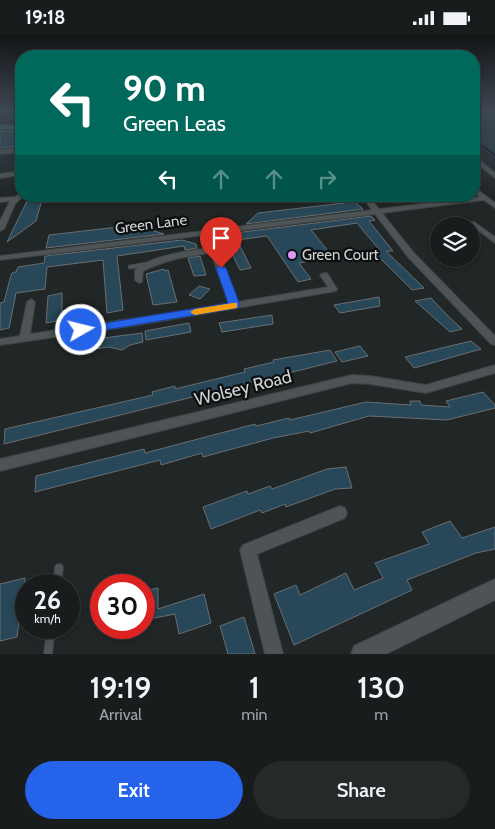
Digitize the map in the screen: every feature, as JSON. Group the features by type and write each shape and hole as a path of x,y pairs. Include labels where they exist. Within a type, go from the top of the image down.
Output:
{"street":[{"path":"0,152 15,151"},
{"path":"480,163 495,175"},
{"path":"0,176 15,174"},
{"path":"480,194 495,206"},
{"path":"0,200 15,199"},
{"path":"0,229 15,199"},
{"name":"Green Lane","path":"480,199 495,199"},
{"path":"370,202 411,255 495,342"},
{"name":"Green Lane","path":"0,257 375,209 452,202"},
{"path":"480,229 495,241"},
{"path":"206,230 234,305"},
{"path":"139,281 139,270 171,255 214,250"},
{"path":"0,342 333,289 324,275"},
{"path":"25,338 31,302"},
{"name":"Wolsey Road","path":"0,465 352,379 426,389 495,369"},
{"path":"274,654 248,550 340,513"},
{"path":"362,654 495,589"}],"lane":[{"path":"480,161 486,162"},
{"path":"130,267 150,264"},
{"path":"58,574 59,568"},
{"path":"48,654 50,639"}],"shaded area":[{"path":"480,139 495,139 495,157 480,146"}],"building":[{"path":"0,139 15,139 15,147 0,148"},
{"path":"27,202 41,202 36,221 7,242"},
{"path":"355,202 363,209 246,224 258,213"},
{"path":"371,216 375,220 369,221 393,251 386,251 424,288 412,290 378,256 381,252 357,223 311,230 333,257 299,263 311,279 298,282 267,236 237,240 251,268 240,270 226,241 235,233"},
{"path":"136,225 164,234 46,248 49,235"},
{"path":"182,240 196,244 197,248 185,250 184,246 117,256 123,310 107,313 103,260 47,267 45,289 16,293 9,328 0,330 0,303 4,302 12,273 16,272 18,267 44,263 45,256"},
{"path":"200,256 206,275 194,276 188,258"},
{"path":"164,269 165,271 168,270 177,302 153,305 146,274"},
{"path":"199,286 210,289 200,299 189,295"},
{"path":"62,293 62,320 46,323 48,296"},
{"path":"379,297 380,306 340,313 334,305"},
{"path":"431,298 462,329 450,332 415,301"},
{"path":"272,315 273,324 222,332 219,323"},
{"path":"189,323 191,332 146,340 145,331"},
{"path":"142,333 143,342 130,345 122,350 109,347 88,350 88,340"},
{"path":"471,341 481,349 414,368 405,357"},
{"path":"360,346 368,356 342,362 335,352"},
{"path":"330,350 337,361 4,444 5,429 153,395 152,392 175,386 175,389 245,372 244,369 274,362 273,360"},
{"path":"483,392 495,405 495,408 447,420 369,416 310,433 309,431 273,438 203,457 202,453 161,465 160,460 35,492 36,476 144,449 145,453 255,424 256,426 289,418 290,420 366,402 411,405 410,401 420,401 421,405 450,407 446,401"},
{"path":"346,467 352,488 335,489 286,507 285,504 262,513 260,510 211,529 203,507 247,491 248,494 270,486 272,489 327,469"},
{"path":"450,521 462,538 495,527 495,549 476,553 407,580 412,590 294,645 274,594 296,585 300,595 346,573 354,590 383,578 375,563 429,544 422,532"},
{"path":"15,580 15,637 0,641 0,584"},
{"path":"158,588 158,609 204,594 211,623 179,634 175,614 155,618 155,589"},
{"path":"244,617 255,654 228,654 220,626"}],"waterway":[{"path":"480,144 495,155"}],"slow traffic":[{"path":"195,312 233,306"}],"place":[{"name":"Green Court","path":"292,255"}],"route":[{"path":"81,330 234,305 221,268"}]}
